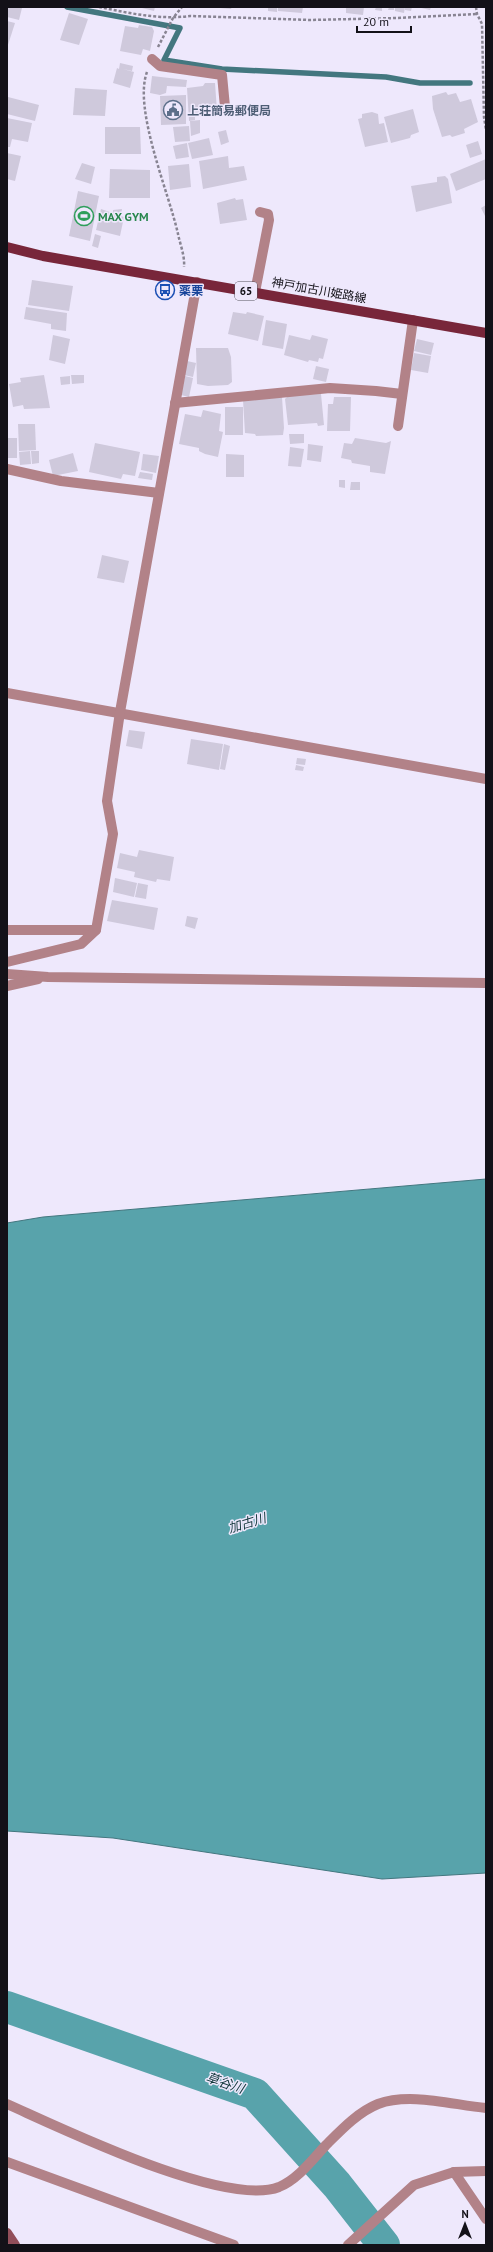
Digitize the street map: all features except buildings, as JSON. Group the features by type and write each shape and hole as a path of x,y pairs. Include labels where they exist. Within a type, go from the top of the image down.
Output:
{"main road":[{"name":"神戸加古川姫路線","path":"7,247 43,256 486,333"}],"street":[{"path":"152,59 160,66 222,74 225,107"},
{"path":"255,292 268,220 268,214 260,212"},
{"path":"7,962 81,944 96,930 113,834 107,801 120,712 197,282"},
{"path":"398,426 413,320"},
{"path":"175,403 330,388 376,390 402,394"},
{"path":"7,469 61,481 159,493"},
{"path":"7,693 120,712 486,779"},
{"path":"7,930 96,930"},
{"path":"7,974 48,977 486,983"},
{"path":"7,986 48,977"},
{"path":"7,2104 118,2154 218,2186 254,2191 278,2187 295,2177 340,2131 359,2115 378,2104 415,2098 455,2105 486,2108"},
{"path":"7,2162 234,2245"},
{"path":"348,2245 414,2185 454,2172 486,2171"},
{"path":"454,2172 486,2219"},
{"path":"7,2233 15,2245"}],"path":[{"path":"99,7 134,14 173,18 190,16 354,19 477,14"},
{"path":"182,7 173,18 152,59 144,80 142,95 150,138 174,216 184,262 182,279"},
{"path":"476,7 477,14 482,24 484,117 486,130"}],"water":[{"name":"加古川","path":"486,1179 486,1873 382,1879 113,1838 7,1831 7,1223 43,1217"}],"waterway":[{"path":"67,7 180,28 164,60 222,69 386,77 420,83 470,83"},
{"name":"草谷川","path":"7,2007 255,2094 337,2185 384,2245"}],"place":[{"name":"上荘簡易郵便局","path":"173,110"},
{"name":"MAX GYM","path":"84,216"},
{"name":"薬栗","path":"165,290"}]}
